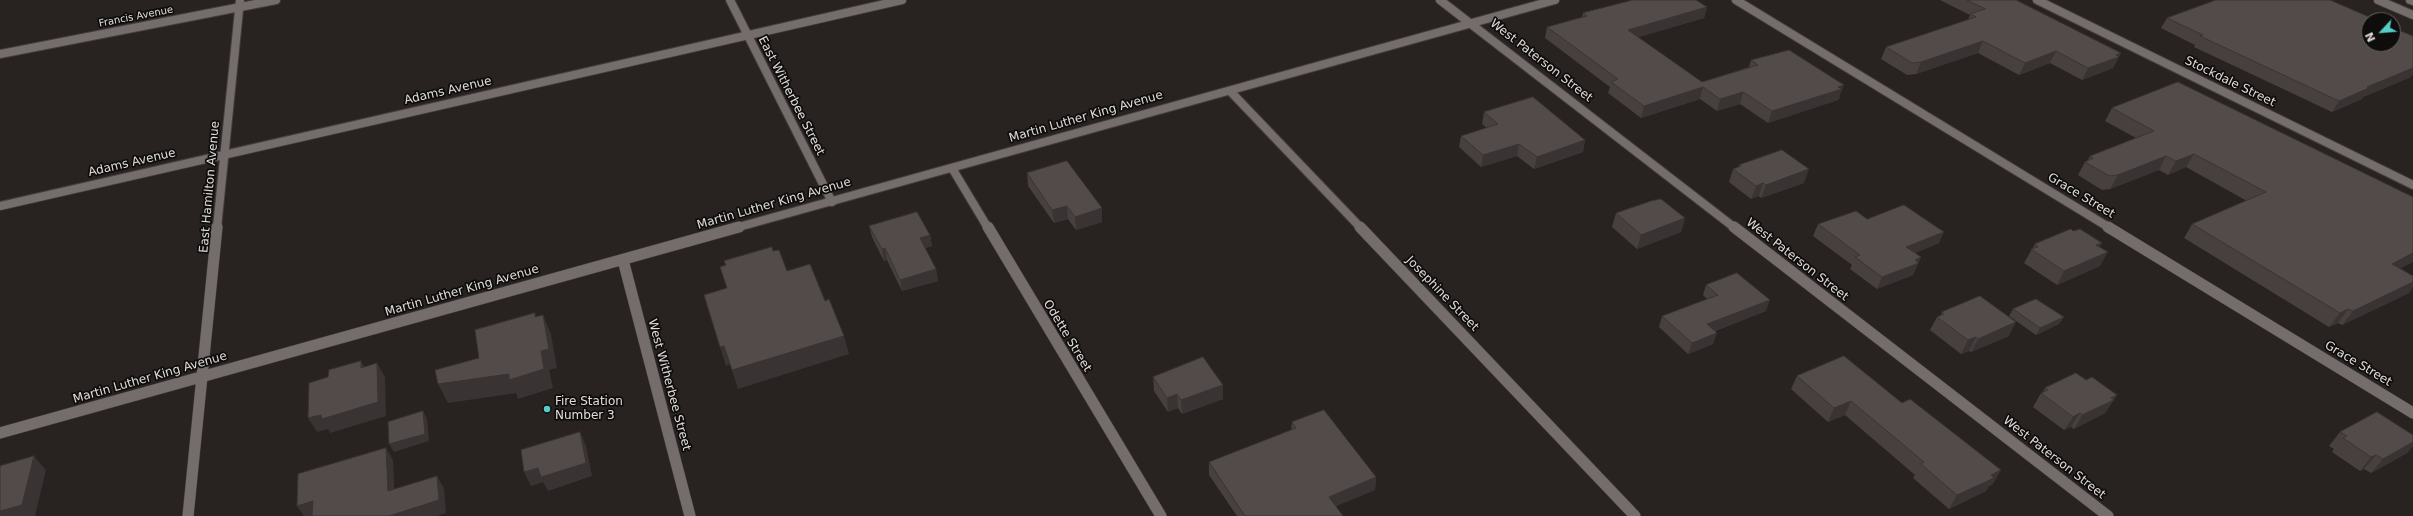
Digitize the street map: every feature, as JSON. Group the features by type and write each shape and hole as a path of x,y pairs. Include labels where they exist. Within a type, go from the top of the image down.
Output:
{"street":[{"name":"Francis Avenue","path":"0,54 240,4 276,0"},
{"name":"East Witherbee Street","path":"730,0 832,202"},
{"name":"Adams Avenue","path":"0,206 902,0"},
{"name":"West Paterson Street","path":"1440,0 2108,516"},
{"name":"Martin Luther King Avenue","path":"0,433 1555,0"},
{"name":"Grace Street","path":"1736,0 2413,414"},
{"name":"Stockdale Street","path":"2037,0 2413,185"},
{"path":"2378,0 2413,15"},
{"name":"East Hamilton Avenue","path":"188,516 240,4"},
{"name":"Josephine Street","path":"1230,91 1635,516"},
{"name":"Odette Street","path":"952,168 1161,516"},
{"name":"West Witherbee Street","path":"623,260 690,516"}],"building":[{"path":"1633,0 1696,0 1707,7 1628,30 1702,82 1758,65 1751,60 1789,50 1844,85 1838,87 1842,89 1772,111 1743,92 1720,99 1703,87 1644,106 1611,82 1618,79 1547,27 1587,16 1583,13"},
{"path":"1967,0 2016,0 2121,53 2116,55 2119,57 2088,68 2056,51 2025,63 1983,41 1921,62 1912,63 1886,47 1976,17 1970,14 1985,9"},
{"path":"2216,0 2330,0 2361,13 2361,52 2401,52 2401,31 2413,36 2413,68 2367,87 2369,88 2339,101 2200,36 2203,35 2167,18"},
{"path":"2178,82 2413,197 2413,253 2392,264 2413,276 2413,282 2353,311 2348,309 2340,313 2192,224 2266,192 2194,154 2176,161 2166,156 2118,175 2109,176 2085,162 2093,158 2090,156 2154,131 2112,108"},
{"path":"1533,97 1585,140 1537,157 1519,144 1483,155 1461,136 1498,124 1484,112"},
{"path":"1782,150 1809,169 1766,185 1763,183 1756,186 1733,169 1741,166 1739,165"},
{"path":"1067,161 1102,208 1075,217 1067,206 1052,210 1027,173"},
{"path":"1661,199 1685,218 1641,235 1616,213 1651,201"},
{"path":"1904,205 1944,232 1906,247 1921,257 1915,260 1919,263 1882,277 1855,257 1860,255 1818,224 1856,211 1867,219"},
{"path":"917,212 930,235 920,238 936,269 900,280 885,248 882,249 869,226"},
{"path":"2071,229 2073,231 2080,229 2102,243 2096,245 2108,252 2064,271 2031,249 2038,247 2035,244"},
{"path":"772,247 773,251 779,250 787,271 810,264 825,301 829,299 844,336 732,370 724,346 720,347 704,295 727,288 720,267 726,265 724,261"},
{"path":"1737,273 1770,300 1707,324 1717,333 1692,343 1662,316 1718,295 1706,285"},
{"path":"1980,296 2016,322 1978,339 1976,337 1968,340 1937,317 1944,314 1942,312"},
{"path":"2036,299 2064,317 2040,328 2013,309"},
{"path":"535,313 535,317 543,315 549,349 541,351 544,369 509,380 509,374 438,384 435,370 479,358 475,330"},
{"path":"1844,356 1902,403 1910,399 2001,470 1991,475 1994,478 1957,495 1921,464 1924,462 1851,401 1834,408 1797,376"},
{"path":"1203,357 1223,385 1181,400 1177,394 1167,398 1153,377"},
{"path":"361,361 361,368 377,363 378,402 322,419 321,415 308,418 309,383 328,377 329,370"},
{"path":"2076,373 2086,380 2092,377 2117,395 2111,398 2114,400 2082,415 2080,413 2073,417 2041,393 2048,390 2045,388"},
{"path":"1324,410 1376,477 1329,497 1343,516 1245,516 1209,462 1296,428 1292,422"},
{"path":"423,411 425,434 389,444 388,422"},
{"path":"2377,412 2413,435 2413,442 2383,459 2376,455 2371,457 2343,438 2347,436 2340,432"},
{"path":"580,432 586,463 541,477 538,468 524,472 521,450"},
{"path":"386,448 388,491 437,476 439,500 389,516 312,516 313,501 297,506 298,474"},
{"path":"34,456 22,505 0,511 0,466"}],"place":[{"name":"Fire Station Number 3","path":"547,409"}]}
